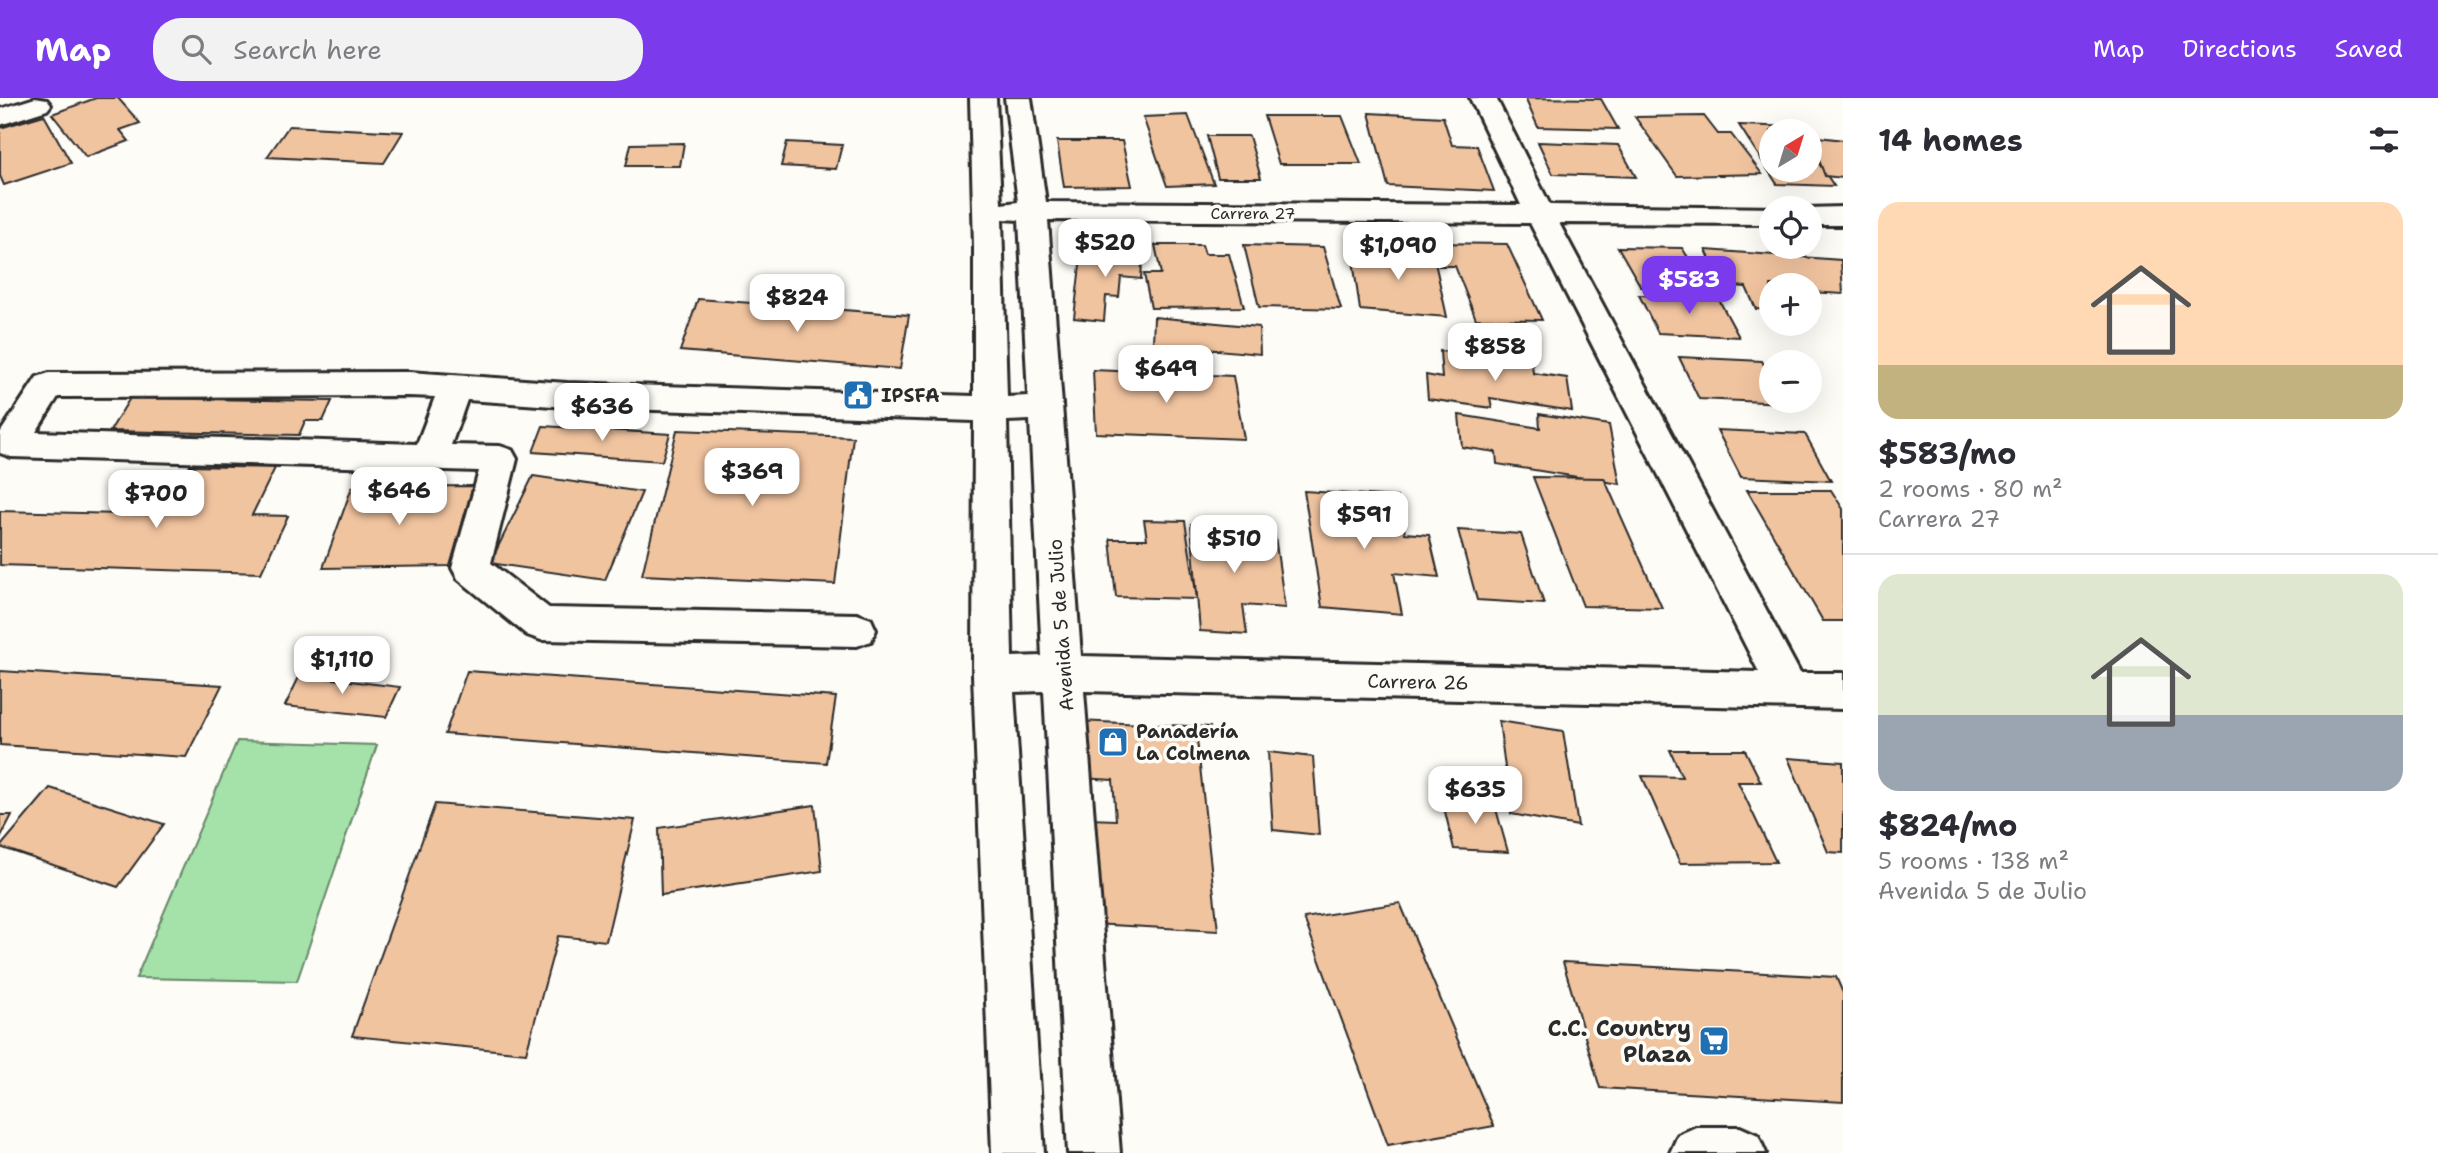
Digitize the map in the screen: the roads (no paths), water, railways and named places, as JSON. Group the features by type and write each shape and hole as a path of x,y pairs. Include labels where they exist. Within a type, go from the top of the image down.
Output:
{"street":[{"path":"983,98 988,210 993,675 1018,1153"},
{"name":"Avenida 5 de Julio","path":"1018,98 1033,212 1094,1153"},
{"path":"1483,98 1539,214 1789,690"},
{"path":"0,117 38,105"},
{"name":"Carrera 27","path":"988,210 1759,215"},
{"path":"1822,216 1843,216"},
{"path":"6,443 49,385 409,384 567,395 990,409 1046,408"},
{"path":"430,456 455,387"},
{"path":"6,443 500,459 471,568 541,624 857,630"},
{"name":"Carrera 26","path":"993,675 1064,673 1843,691"},
{"path":"1696,1153 1740,1153"}],"place":[{"name":"IPSFA","path":"858,395"},
{"name":"Panadería La Colmena","path":"1113,742"},
{"name":"C.C. Country Plaza","path":"1714,1041"}]}
